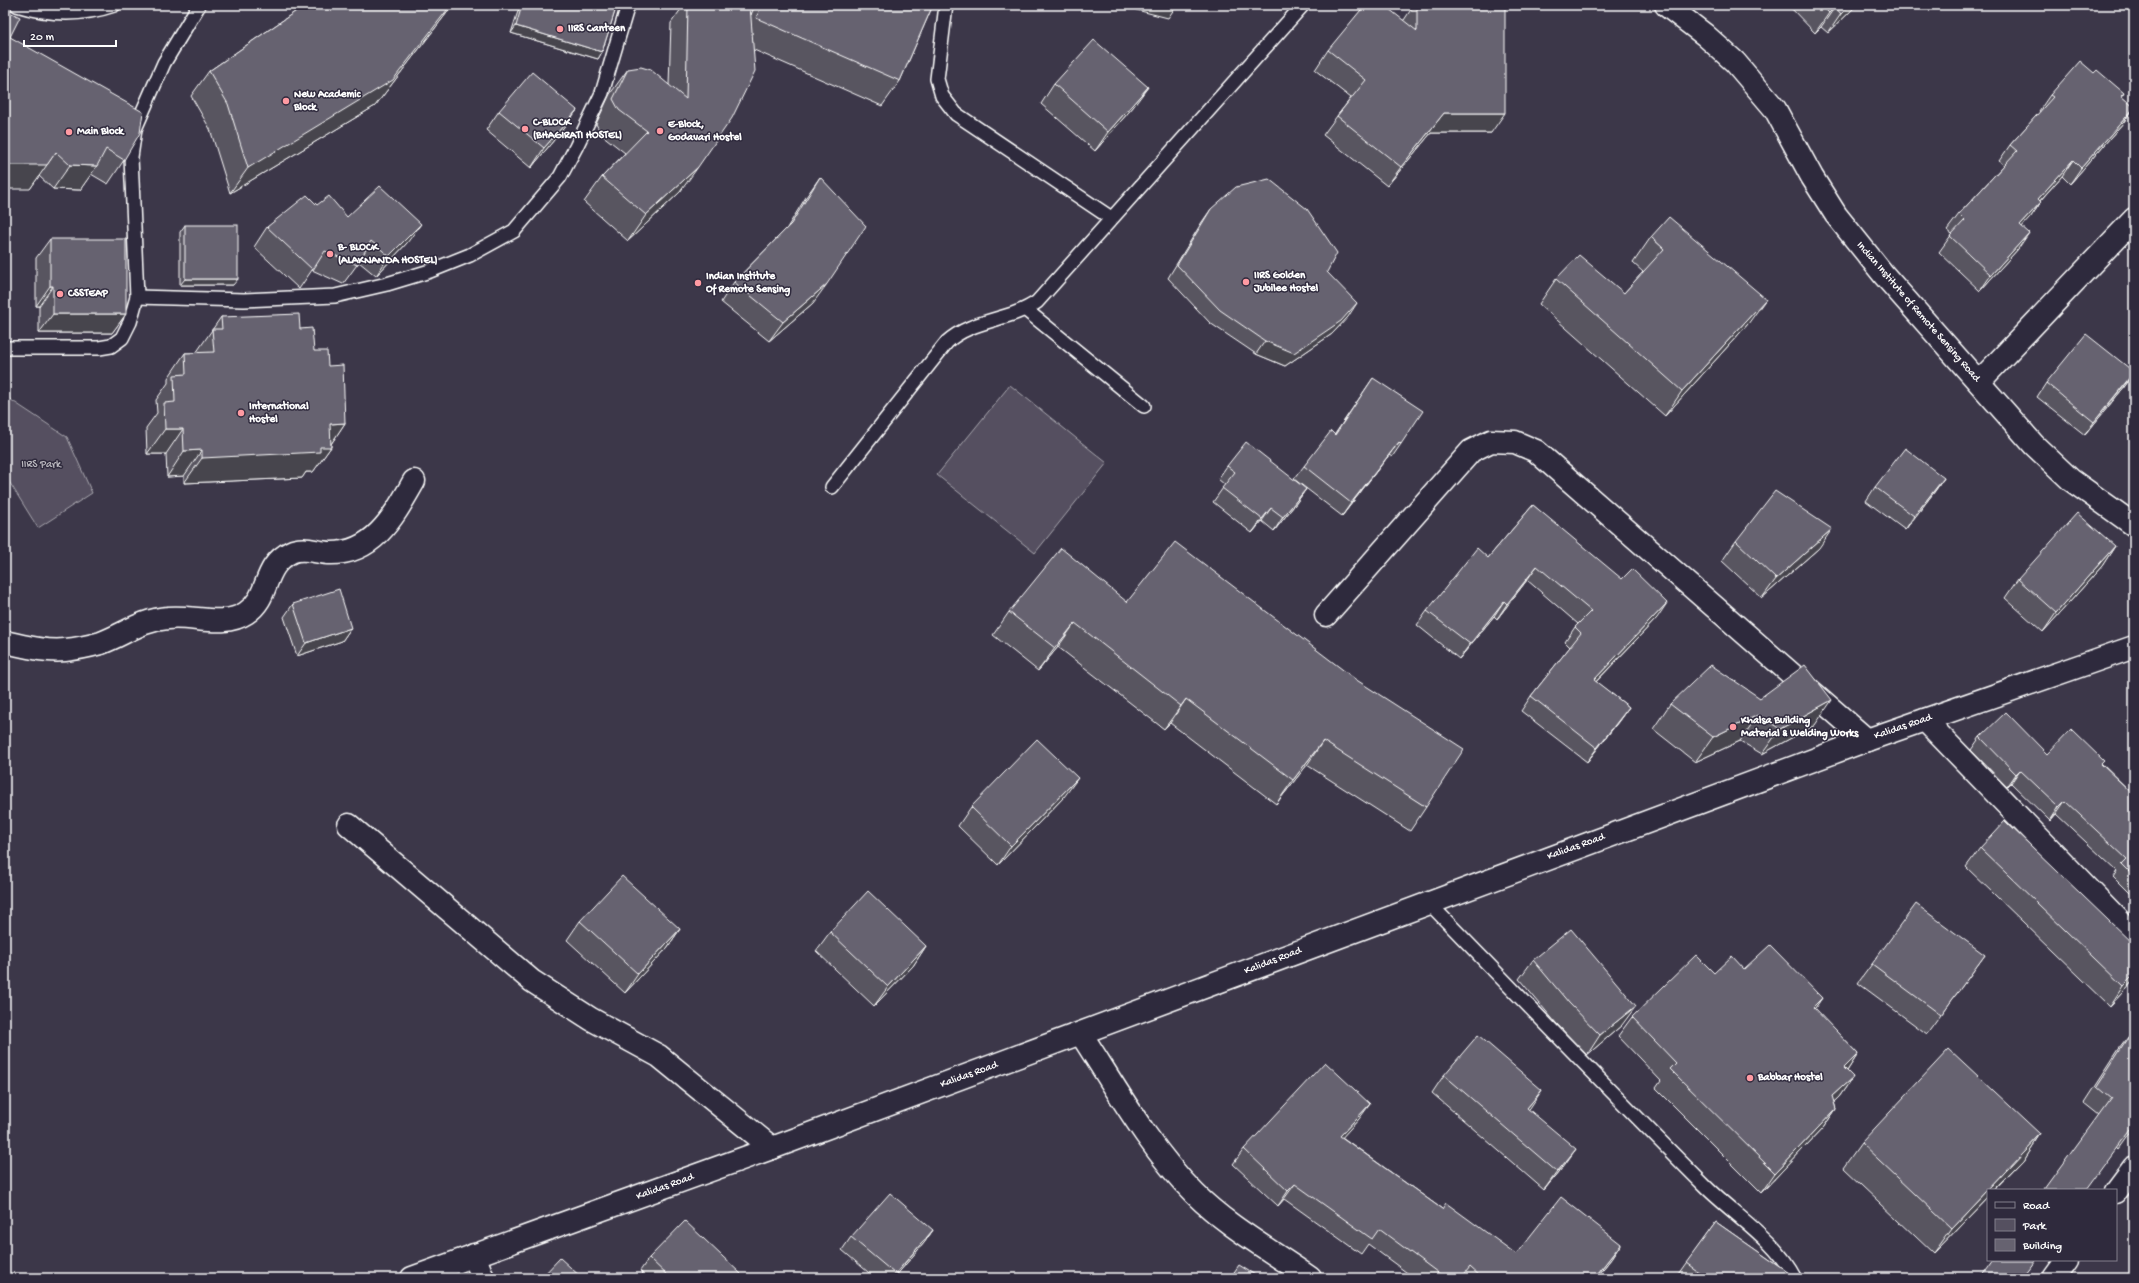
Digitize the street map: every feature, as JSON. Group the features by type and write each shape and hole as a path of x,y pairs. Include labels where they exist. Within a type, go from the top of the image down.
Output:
{"street":[{"name":"Indian Institute of Remote Sensing Road","path":"1666,5 1705,35 1735,62 1775,109 1812,177 1836,215 1884,275 2034,446 2071,480 2134,524"},
{"path":"1979,382 2134,219"},
{"path":"1326,615 1471,451 1491,441 1515,442 1536,451 1867,740"},
{"path":"5,642 35,648 64,650 100,643 149,621 169,618 218,621 237,618 255,606 263,591 269,573 277,561 293,551 307,550 330,554 352,550 367,544 377,536 391,520 414,481"},
{"name":"Kalidas Road","path":"412,1278 772,1148 1081,1034 1428,902 1867,740 2134,646"},
{"path":"1925,720 2134,936"},
{"path":"349,825 532,981 591,1019 659,1056 772,1148"},
{"path":"1081,1034 1148,1137 1195,1194 1216,1212 1310,1278"},
{"path":"2117,1191 2134,1168"},
{"path":"474,1255 484,1278"},
{"path":"2053,1278 2065,1261"}],"lane":[{"path":"17,5 54,13 78,13 114,5"},
{"path":"5,348 99,348 111,346 122,338 130,322 137,297 131,157 135,130 164,63 199,5"},
{"path":"137,297 244,300 335,296 387,284 430,271 470,255 514,231 560,177 576,147 602,93 628,5"},
{"path":"946,5 937,79 942,96 956,114 1111,218"},
{"path":"832,487 947,342 955,334 968,328 1026,310 1049,290 1111,218 1303,5"},
{"path":"1026,310 1144,406"},
{"path":"1428,902 1706,1187 1759,1234 1790,1268 1795,1278"}],"green space":[{"path":"1010,385 1107,463 1035,553 937,475"},
{"name":"IIRS Park","path":"5,396 67,437 92,493 38,528 5,475"}],"building":[{"name":"New Academic Block","path":"305,5 451,5 393,80 248,168 228,104 209,71"},
{"name":"IIRS Canteen","path":"522,5 617,5 602,52 516,26"},
{"name":"E-Block, Godavari Hostel","path":"688,5 750,5 755,71 732,118 698,167 646,215 602,177 647,131 619,110 613,99 628,69 641,67 651,70 686,99"},
{"path":"762,5 933,5 900,81 756,18"},
{"path":"1365,5 1384,5 1417,31 1417,5 1505,5 1505,113 1444,113 1401,167 1337,116 1366,80 1328,50"},
{"path":"1821,5 1850,5 1841,14 1835,7 1829,13"},
{"path":"5,10 20,17 10,37 143,112 140,133 124,160 106,149 97,166 70,165 56,152 47,165 5,165"},
{"path":"1094,40 1148,87 1108,132 1054,84"},
{"path":"2080,61 2094,73 2097,70 2124,93 2121,96 2134,108 2081,168 2073,160 2038,199 2041,202 2020,225 2029,233 1991,275 1950,236 1965,220 1959,214 2017,151 2010,145 2053,97 2050,95"},
{"path":"532,72 577,110 544,148 499,111"},
{"path":"820,177 866,226 827,284 783,322 734,282 791,224"},
{"name":"IIRS Golden Jubilee Hostel","path":"1269,179 1307,209 1337,253 1327,272 1357,303 1341,321 1294,353 1265,341 1220,310 1177,265 1211,209 1236,187"},
{"path":"380,186 421,224 389,256 371,241 357,265 325,251 313,270 267,227 307,195 317,205 329,196 347,217"},
{"path":"1669,217 1766,299 1682,391 1556,279 1579,255 1624,293 1664,249 1651,237"},
{"path":"185,225 238,225 238,279 185,279"},
{"path":"50,239 126,239 126,314 53,314 53,286 50,286"},
{"name":"International Hostel","path":"299,314 300,329 312,328 314,351 327,351 328,366 343,365 345,423 330,424 331,447 320,447 320,452 202,458 202,450 184,451 183,429 165,429 164,403 175,402 174,375 186,374 185,353 214,352 212,329 222,329 221,317"},
{"path":"2086,334 2134,372 2094,422 2046,383"},
{"path":"1373,378 1423,411 1401,444 1399,442 1351,503 1304,466 1331,431 1335,435"},
{"path":"1246,442 1306,489 1283,517 1271,508 1262,519 1222,488 1235,472 1227,466"},
{"path":"1905,448 1944,478 1914,516 1875,487"},
{"path":"1775,491 1832,529 1776,579 1736,541"},
{"path":"1533,505 1622,579 1632,569 1667,603 1594,680 1629,707 1597,748 1531,696 1581,633 1575,627 1591,611 1537,566 1507,604 1504,601 1470,644 1427,611 1477,548 1488,558"},
{"path":"2077,513 2115,546 2056,613 2018,579"},
{"path":"1175,542 1355,679 1464,749 1426,807 1323,741 1293,780 1186,699 1181,706 1075,623 1055,648 1009,612 1061,548 1127,602"},
{"path":"339,589 351,628 306,643 293,604"},
{"path":"1711,665 1760,698 1805,665 1832,700 1780,729 1758,715 1713,737 1670,704"},
{"path":"2006,712 2047,754 2071,729 2104,761 2101,764 2134,795 2134,876 2122,864 2127,859 2065,801 2059,807 2020,770 2016,774 1980,737"},
{"path":"1037,739 1078,778 1011,846 971,807"},
{"path":"2005,821 2134,945 2134,975 2123,986 1980,848"},
{"path":"622,876 680,929 638,974 580,921"},
{"path":"868,891 926,946 888,987 830,932"},
{"path":"1916,904 1985,955 1941,1015 1872,964"},
{"path":"1571,929 1636,1006 1600,1035 1569,1003 1533,960"},
{"name":"Babbar Hostel","path":"1770,945 1822,998 1813,1007 1858,1054 1844,1068 1853,1077 1832,1096 1836,1109 1775,1173 1670,1069 1676,1063 1632,1017 1696,955 1714,973 1732,956 1744,969"},
{"path":"2132,1032 2134,1033 2134,1128 2132,1131 2130,1130 2087,1189 2045,1189 2111,1098 2097,1086"},
{"path":"1478,1035 1542,1090 1527,1108 1576,1149 1557,1172 1444,1075"},
{"path":"1949,1049 2040,1134 1951,1228 1861,1143"},
{"path":"1325,1062 1370,1104 1340,1136 1442,1209 1446,1203 1516,1254 1561,1197 1621,1244 1594,1278 1482,1278 1470,1267 1461,1278 1445,1278 1379,1229 1372,1239 1295,1184 1288,1191 1244,1149"},
{"path":"890,1193 933,1230 895,1274 851,1237"},
{"path":"685,1221 741,1274 737,1278 670,1278 649,1258"},
{"path":"1716,1222 1796,1278 1707,1278 1686,1263"},
{"path":"560,1258 582,1278 541,1278"},
{"path":"1992,1261 2035,1261 2022,1278 1980,1278"},
{"path":"1239,1265 1260,1278 1230,1278"}],"place":[{"name":"IIRS Canteen","path":"560,29"},
{"name":"New Academic Block","path":"286,101"},
{"name":"C-BLOCK (BHAGIRATI HOSTEL)","path":"525,129"},
{"name":"E-Block, Godavari Hostel","path":"660,131"},
{"name":"Main Block","path":"69,132"},
{"name":"B- BLOCK (ALAKNANDA HOSTEL)","path":"330,254"},
{"name":"IIRS Golden Jubilee Hostel","path":"1246,282"},
{"name":"Indian Institute Of Remote Sensing","path":"698,283"},
{"name":"CSSTEAP","path":"60,294"},
{"name":"International Hostel","path":"241,413"},
{"name":"Khalsa Building Material & Welding Works","path":"1733,727"},
{"name":"Babbar Hostel","path":"1750,1078"}]}
